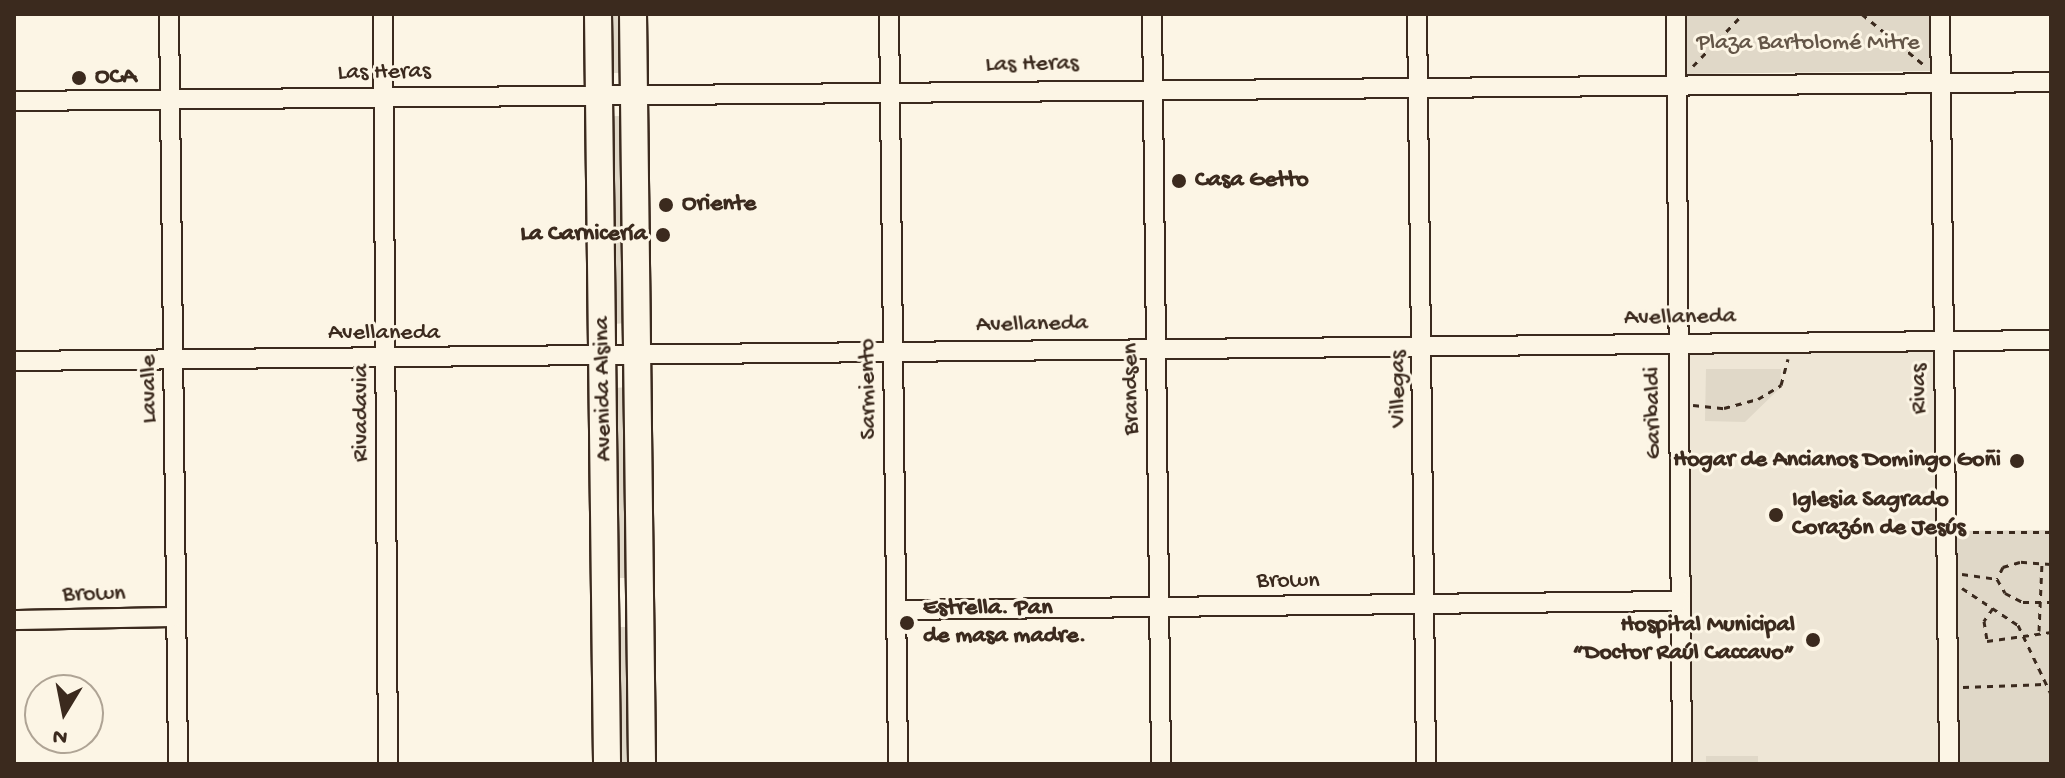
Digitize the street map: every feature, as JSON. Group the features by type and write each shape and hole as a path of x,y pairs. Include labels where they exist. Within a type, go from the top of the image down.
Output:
{"main road":[{"name":"Avenida Alsina","path":"598,14 607,764"},
{"name":"Avenida Alsina","path":"633,14 642,764"},
{"path":"606,601 640,601"}],"street":[{"name":"Lavalle","path":"169,14 178,764"},
{"name":"Rivadavia","path":"383,14 388,764"},
{"name":"Sarmiento","path":"889,14 898,764"},
{"name":"Brandsen","path":"1152,14 1161,764"},
{"name":"Villegas","path":"1417,14 1426,764"},
{"name":"Garibaldi","path":"1676,14 1682,764"},
{"name":"Rivas","path":"1940,14 1949,764"},
{"name":"Las Heras","path":"14,101 1153,87 1418,90 2051,82"},
{"name":"Avellaneda","path":"14,361 1677,343 1788,339 2051,340"},
{"name":"Brown","path":"896,610 1680,601"},
{"name":"Brown","path":"14,620 175,617"}],"path":[{"path":"1676,85 1743,14"},
{"path":"1862,14 1940,82"},
{"path":"1700,406 1724,408 1781,385 1788,339"},
{"path":"1956,546 1956,532 2051,532"},
{"path":"1956,559 1957,584 1993,608 2022,635 2043,684 2051,694"},
{"path":"2039,631 2042,563"},
{"path":"1997,579 2003,567 2051,564"},
{"path":"1957,573 1997,579"},
{"path":"1997,579 2005,593 2051,602"},
{"path":"1993,608 1984,621 1987,641 2039,631 2051,632"},
{"path":"1958,687 2043,684"}],"shaded area":[{"name":"Hospital Municipal “Doctor Raúl Caccavo”","path":"1935,349 1939,764 1688,764 1683,352"}],"green space":[{"path":"611,14 622,14 623,73 612,73"},
{"name":"Plaza Bartolomé Mitre","path":"1686,14 1931,14 1931,71 1686,74"},
{"path":"611,116 623,116 626,323 614,324"},
{"path":"1706,369 1781,369 1780,388 1745,422 1705,421"},
{"path":"627,387 627,578 616,578 615,388"},
{"path":"2051,530 2051,764 1956,764 1954,531"},
{"path":"614,627 626,627 628,764 616,764"},
{"path":"1706,756 1758,756 1758,764 1706,764"}],"place":[{"name":"OCA","path":"79,78"},
{"name":"Casa Getto","path":"1179,181"},
{"name":"Oriente","path":"666,205"},
{"name":"La Carnicería","path":"663,235"},
{"name":"Hogar de Ancianos Domingo Goñi","path":"2017,461"},
{"name":"Iglesia Sagrado Corazón de Jesús","path":"1776,515"},
{"name":"Estrella. Pan de masa madre.","path":"907,623"},
{"name":"Hospital Municipal “Doctor Raúl Caccavo”","path":"1813,640"}]}
